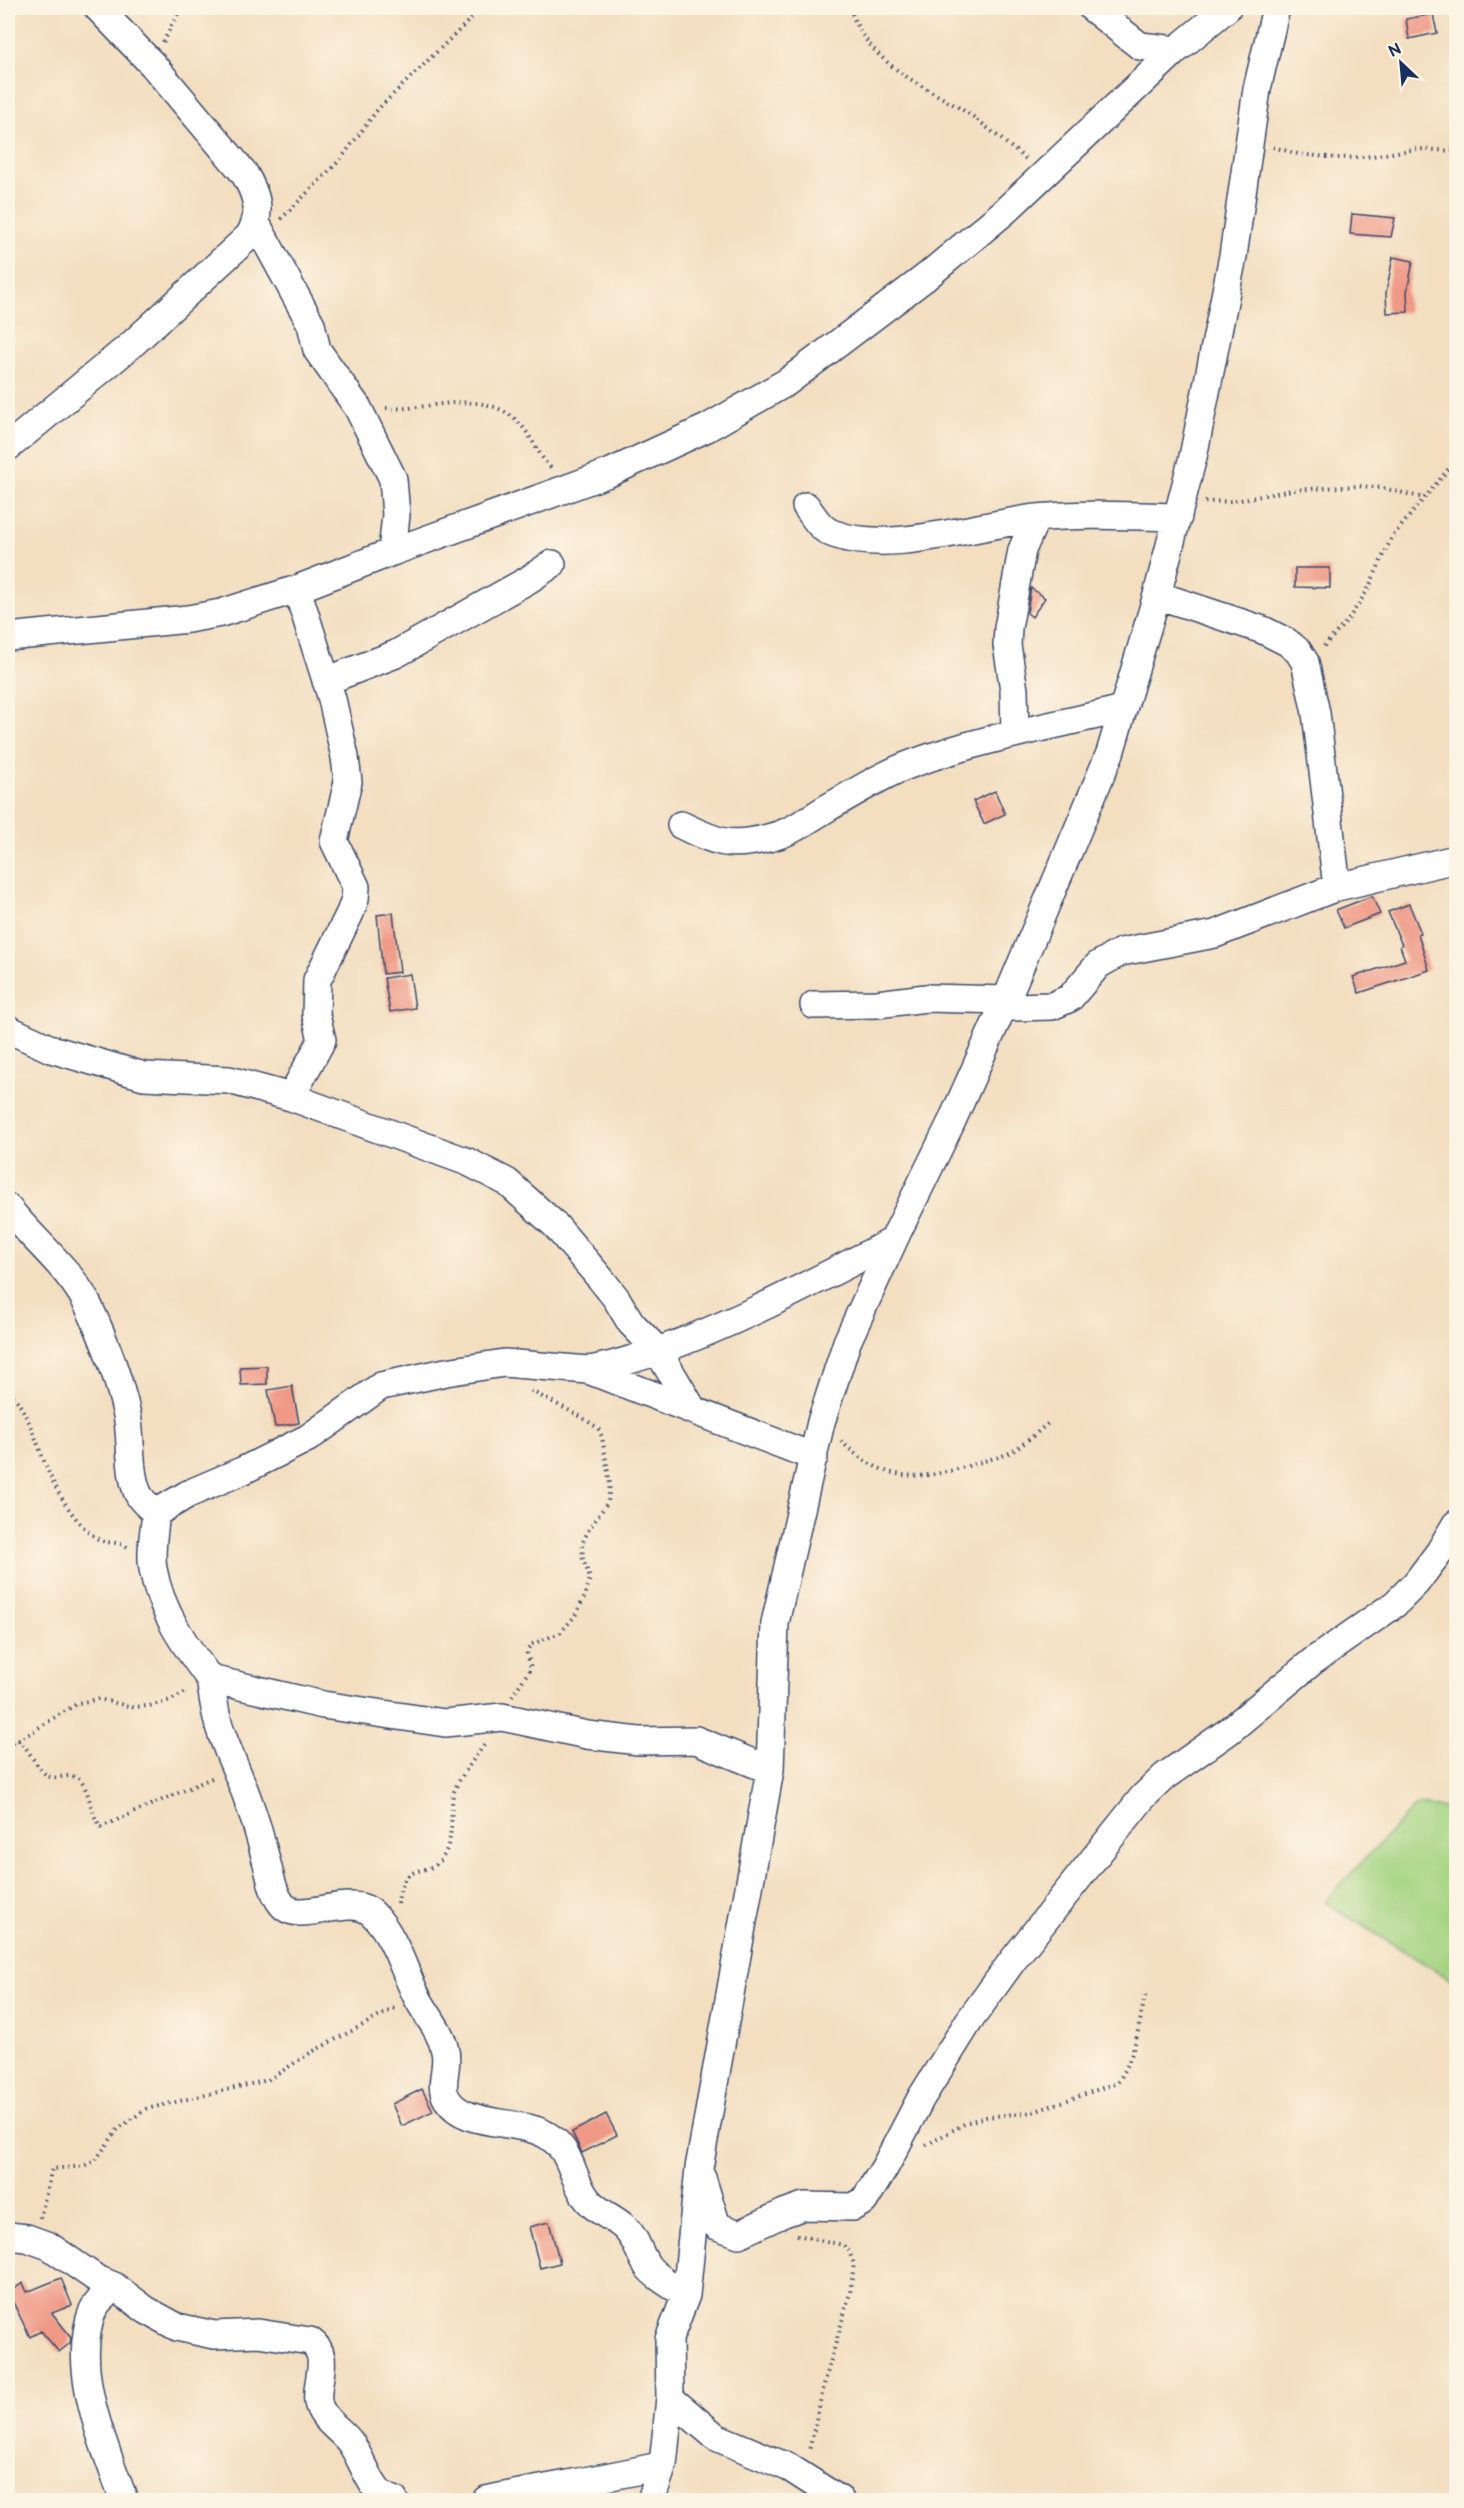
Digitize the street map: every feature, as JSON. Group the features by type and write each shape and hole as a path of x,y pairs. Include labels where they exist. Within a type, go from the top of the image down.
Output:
{"street":[{"path":"98,8 153,64 244,173 254,190 260,229 311,324 315,344 322,360 353,402 393,479 396,515 392,552"},
{"path":"1092,8 1140,46 1176,50"},
{"path":"8,637 188,619 221,613 297,589 609,473 707,428 787,382 926,277 1045,175 1176,50 1227,8"},
{"path":"651,2500 663,2465 670,2398 669,2339 686,2295 699,2168 770,1770 774,1623 814,1458 820,1422 847,1342 951,1123 1110,753 1157,595 1193,457 1233,256 1257,89 1276,11"},
{"path":"8,447 130,346 249,236 260,229"},
{"path":"806,506 820,525 833,534 854,539 891,541 938,536 1036,518 1180,509"},
{"path":"1015,732 1014,690 1007,645 1008,628 1022,550 1036,518"},
{"path":"326,681 396,654 528,580 552,564"},
{"path":"291,1097 322,1040 316,1015 317,980 355,899 356,887 334,841 348,782 345,757 326,681 297,589"},
{"path":"1157,595 1263,630 1287,642 1298,651 1305,662 1316,713 1337,887"},
{"path":"681,825 725,844 768,838 795,829 828,808 913,763 1015,732 1050,727 1123,709"},
{"path":"814,1005 877,1004 926,998 1004,1001 1014,1007 1052,1006 1070,998 1098,965 1121,952 1215,934 1337,887 1456,859"},
{"path":"8,1029 51,1049 144,1076 229,1080 291,1097 468,1162 507,1182 555,1225 616,1298 631,1323 658,1351 693,1410"},
{"path":"8,1208 28,1234 68,1274 86,1300 115,1374 127,1417 133,1474 139,1496 156,1513 152,1567 165,1612 176,1634 210,1679 220,1731 248,1799 275,1891 282,1906 296,1913 357,1906 368,1909 375,1915 395,1945 417,1996 443,2042 447,2064 444,2091 452,2106 487,2121 525,2127 546,2134 557,2142 566,2154 585,2198 592,2206 624,2227 650,2268 686,2295"},
{"path":"156,1513 188,1494 244,1470 308,1438 381,1386 446,1372 504,1363 588,1370 614,1367 704,1334 893,1241"},
{"path":"588,1370 814,1458"},
{"path":"699,2168 717,2226 739,2234 804,2206 856,2206 864,2201 885,2167 921,2097 969,2020 1013,1960 1143,1797 1165,1776 1229,1731 1313,1661 1395,1604 1416,1583 1440,1551 1456,1524"},
{"path":"210,1679 323,1705 445,1723 502,1717 587,1735 639,1740 696,1740 770,1770"},
{"path":"8,2236 27,2238 56,2250 97,2279 114,2286 146,2310 177,2327 214,2335 275,2334 310,2341 316,2346 321,2358 319,2407 351,2443 376,2489 394,2500"},
{"path":"114,2286 94,2307 86,2344 93,2405 101,2440 124,2500"},
{"path":"670,2398 716,2437 773,2460 840,2500"},
{"path":"486,2500 570,2483 608,2478 663,2465"}],"path":[{"path":"153,64 172,21 181,8"},
{"path":"260,229 340,160 378,109 482,8"},
{"path":"850,8 855,23 872,49 894,68 914,84 945,99 976,119 1045,175"},
{"path":"1276,11 1335,8"},
{"path":"1250,140 1298,154 1337,158 1365,157 1417,149 1456,151"},
{"path":"353,402 398,409 462,401 493,408 517,421 543,459 571,487"},
{"path":"1305,662 1325,645 1348,620 1367,591 1392,537 1456,459"},
{"path":"1180,509 1292,490 1358,486 1383,488 1424,498"},
{"path":"395,1945 399,1897 403,1880 409,1874 436,1864 443,1857 449,1843 454,1793 502,1717 508,1701 531,1668 527,1653 530,1645 560,1633 575,1616 585,1596 590,1578 583,1559 582,1544 589,1529 608,1502 610,1484 602,1437 598,1428 578,1414 519,1384 504,1363"},
{"path":"8,1392 13,1394 29,1421 52,1482 79,1522 100,1541 122,1543 152,1567"},
{"path":"820,1422 853,1452 881,1471 894,1475 944,1474 1012,1452 1050,1422"},
{"path":"8,1747 78,1703 99,1699 132,1707 149,1706 171,1700 210,1679"},
{"path":"18,1740 28,1747 45,1774 51,1778 72,1776 81,1781 101,1827 236,1768"},
{"path":"885,2167 968,2122 986,2117 1034,2112 1117,2083 1124,2074 1131,2056 1146,1992"},
{"path":"44,2244 35,2240 52,2169 84,2166 95,2161 118,2129 146,2109 268,2080 309,2053 417,1996"},
{"path":"793,2235 843,2246 849,2251 854,2264 850,2293 825,2380 809,2450 811,2481"}],"green space":[{"path":"1416,1805 1456,1809 1456,1983 1324,1902"}],"building":[{"path":"1433,14 1437,33 1409,39 1406,19"},
{"path":"1352,214 1395,218 1391,237 1350,234"},
{"path":"1393,257 1413,261 1407,292 1408,312 1387,313 1386,293"},
{"path":"1295,568 1330,568 1330,588 1295,587"},
{"path":"1031,588 1045,598 1032,617 1027,613"},
{"path":"995,791 1005,814 984,824 973,801"},
{"path":"1372,896 1380,914 1344,928 1336,910"},
{"path":"1409,904 1421,933 1418,934 1429,970 1359,993 1353,977 1405,960 1400,946 1402,945 1388,912"},
{"path":"393,913 400,972 383,974 377,915"},
{"path":"410,974 415,1008 390,1012 384,978"},
{"path":"267,1366 267,1384 241,1385 240,1367"},
{"path":"292,1386 299,1423 275,1427 268,1390"},
{"path":"422,2089 433,2111 402,2126 392,2104"},
{"path":"606,2114 617,2135 582,2153 572,2132"},
{"path":"549,2222 560,2263 540,2268 529,2227"},
{"path":"61,2278 72,2305 52,2313 71,2337 70,2343 59,2352 41,2331 30,2337 8,2292 23,2283 27,2292"}]}
